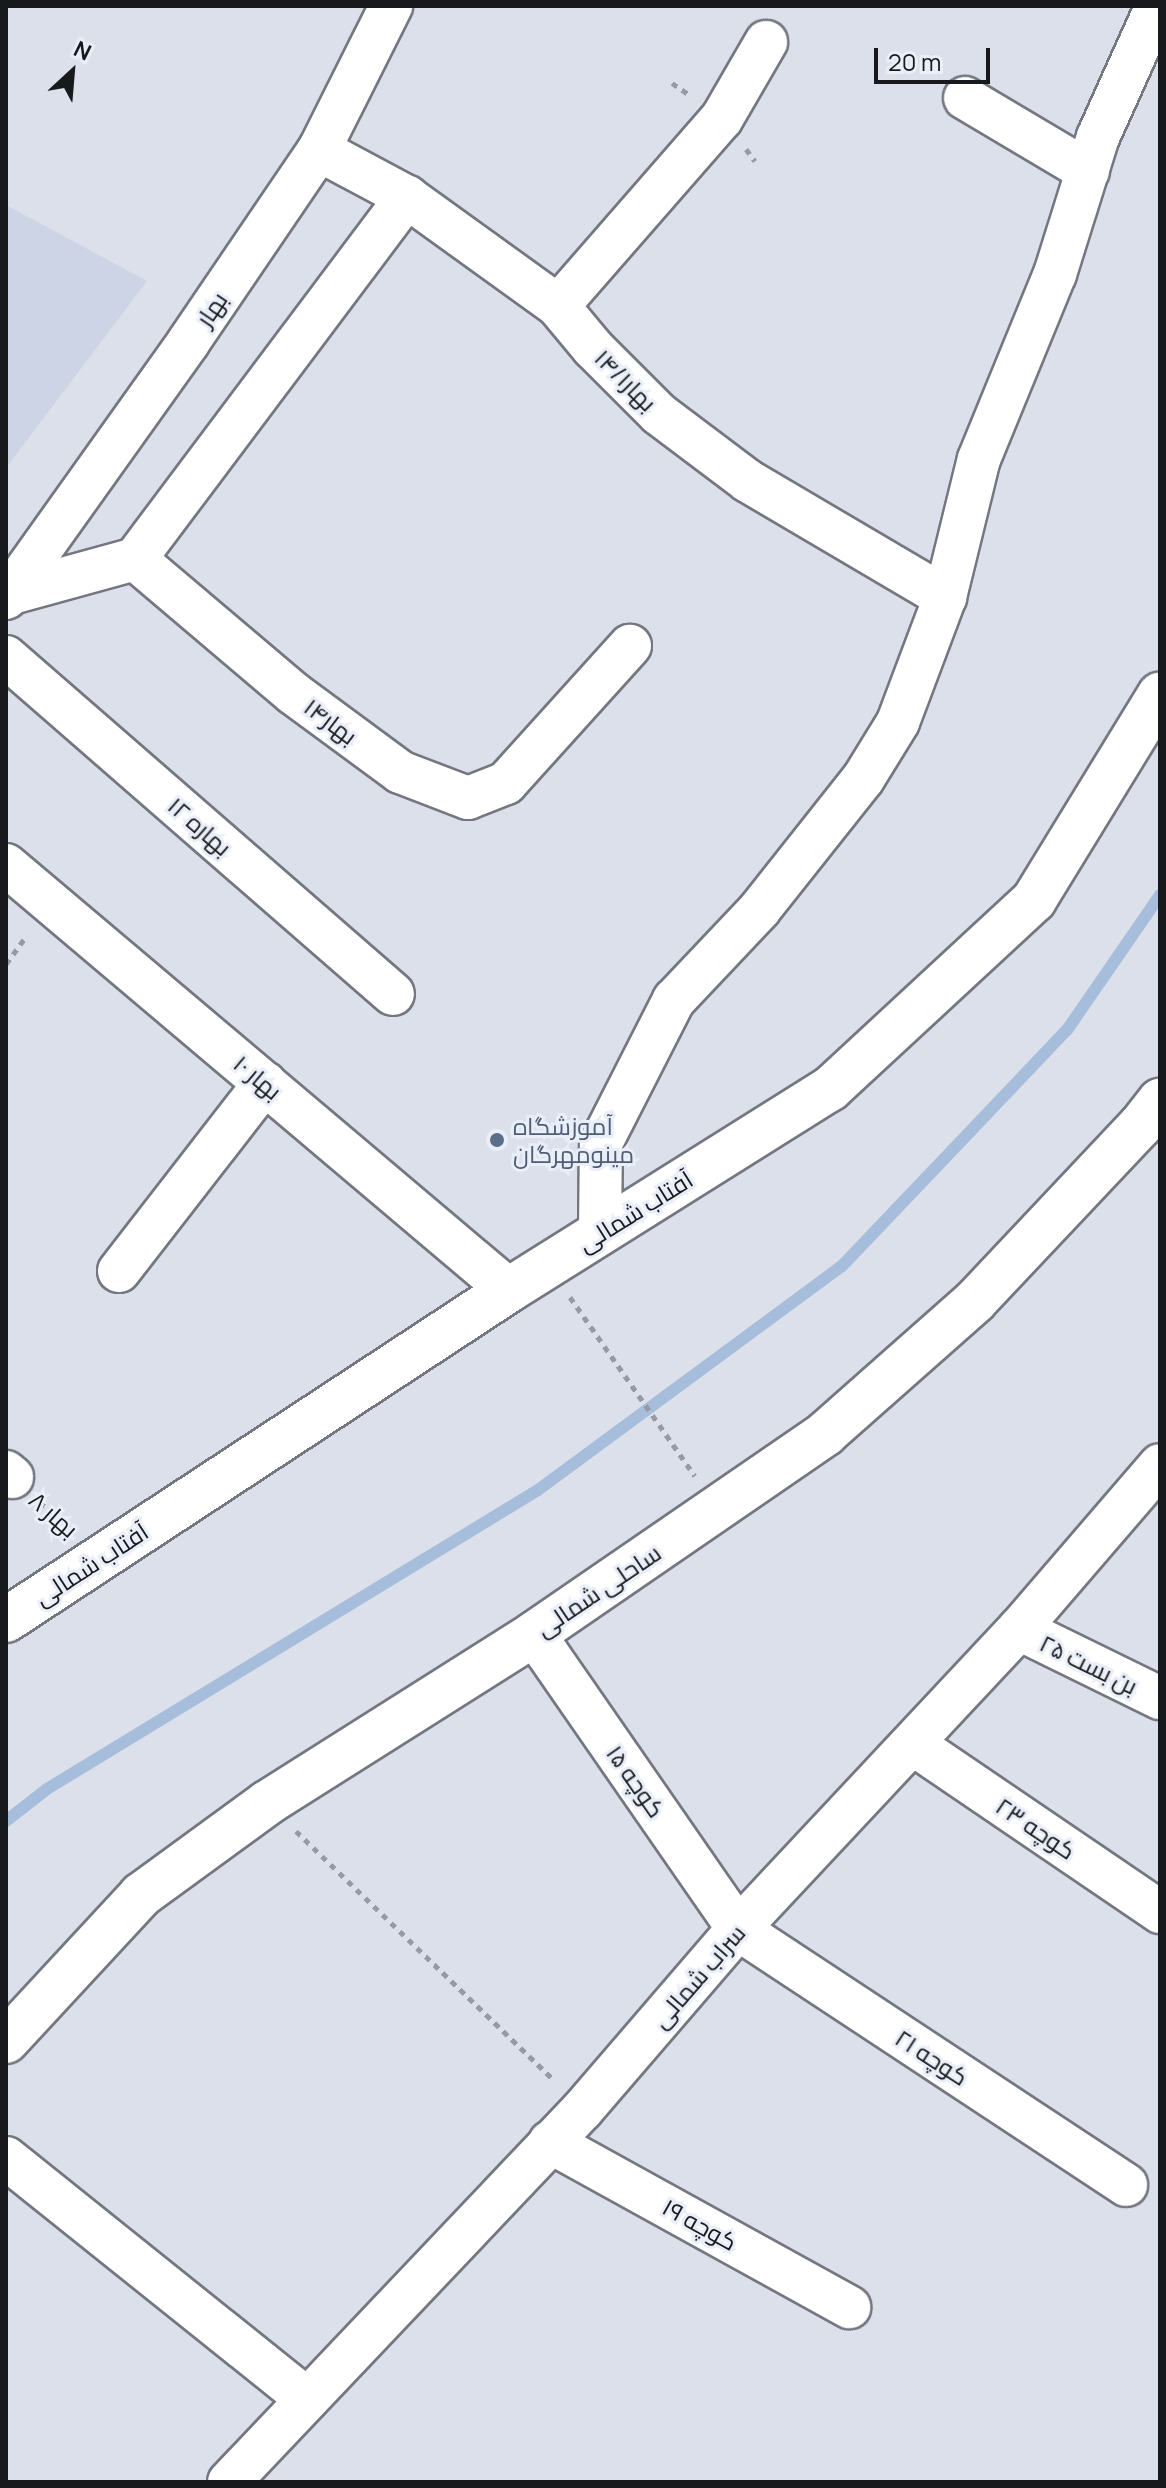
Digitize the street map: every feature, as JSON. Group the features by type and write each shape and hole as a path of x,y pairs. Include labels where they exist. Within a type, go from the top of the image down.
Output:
{"street":[{"name":"بهار","path":"7,596 189,341 319,150 391,6"},
{"path":"600,1233 601,1143 674,1000 759,910 863,779 898,722 945,597 979,459 1055,274 1098,137 1157,6"},
{"path":"558,306 722,118 766,42"},
{"path":"965,98 1088,171"},
{"name":"بهار۱۴/۱","path":"319,150 407,197 558,306 593,348 659,414 748,481 945,597"},
{"path":"7,596 135,559 407,197"},
{"name":"بهار۱۴","path":"135,559 293,693 400,772 468,798 506,783 630,646"},
{"name":"بهاره ۱۲","path":"6,657 393,994"},
{"name":"آفتاب شمالی","path":"6,1620 509,1290 830,1089 1034,900 1160,694"},
{"name":"بهار ۱۰","path":"6,865 509,1290"},
{"path":"119,1271 265,1083"},
{"name":"ساحلی شمالی","path":"6,2041 141,1895 267,1803 534,1634 826,1433 975,1301 1160,1101"},
{"name":"سراب شمالی","path":"229,2482 583,2109 738,1929 1019,1629 1160,1465"},
{"name":"بن بست ۲۵","path":"1019,1629 1160,1698"},
{"name":"کوچه ۱۵","path":"534,1634 738,1929"},
{"name":"کوچه ۲۳","path":"913,1744 1160,1912"},
{"name":"کوچه ۲۱","path":"738,1929 1126,2185"},
{"name":"کوچه ۱۹","path":"550,2142 849,2307"},
{"path":"6,2158 307,2399"}],"path":[{"path":"549,1265 607,1353 694,1474"},
{"name":"بهار ۸","path":"9,1475 103,1557"},
{"path":"267,1803 583,2109"}],"shaded area":[{"path":"6,205 147,281 6,468"}],"waterway":[{"path":"6,1821 47,1789 538,1490 842,1266 1067,1030 1160,895"}],"place":[{"name":"آموزشگاه مینومهرگان","path":"497,1140"}]}
